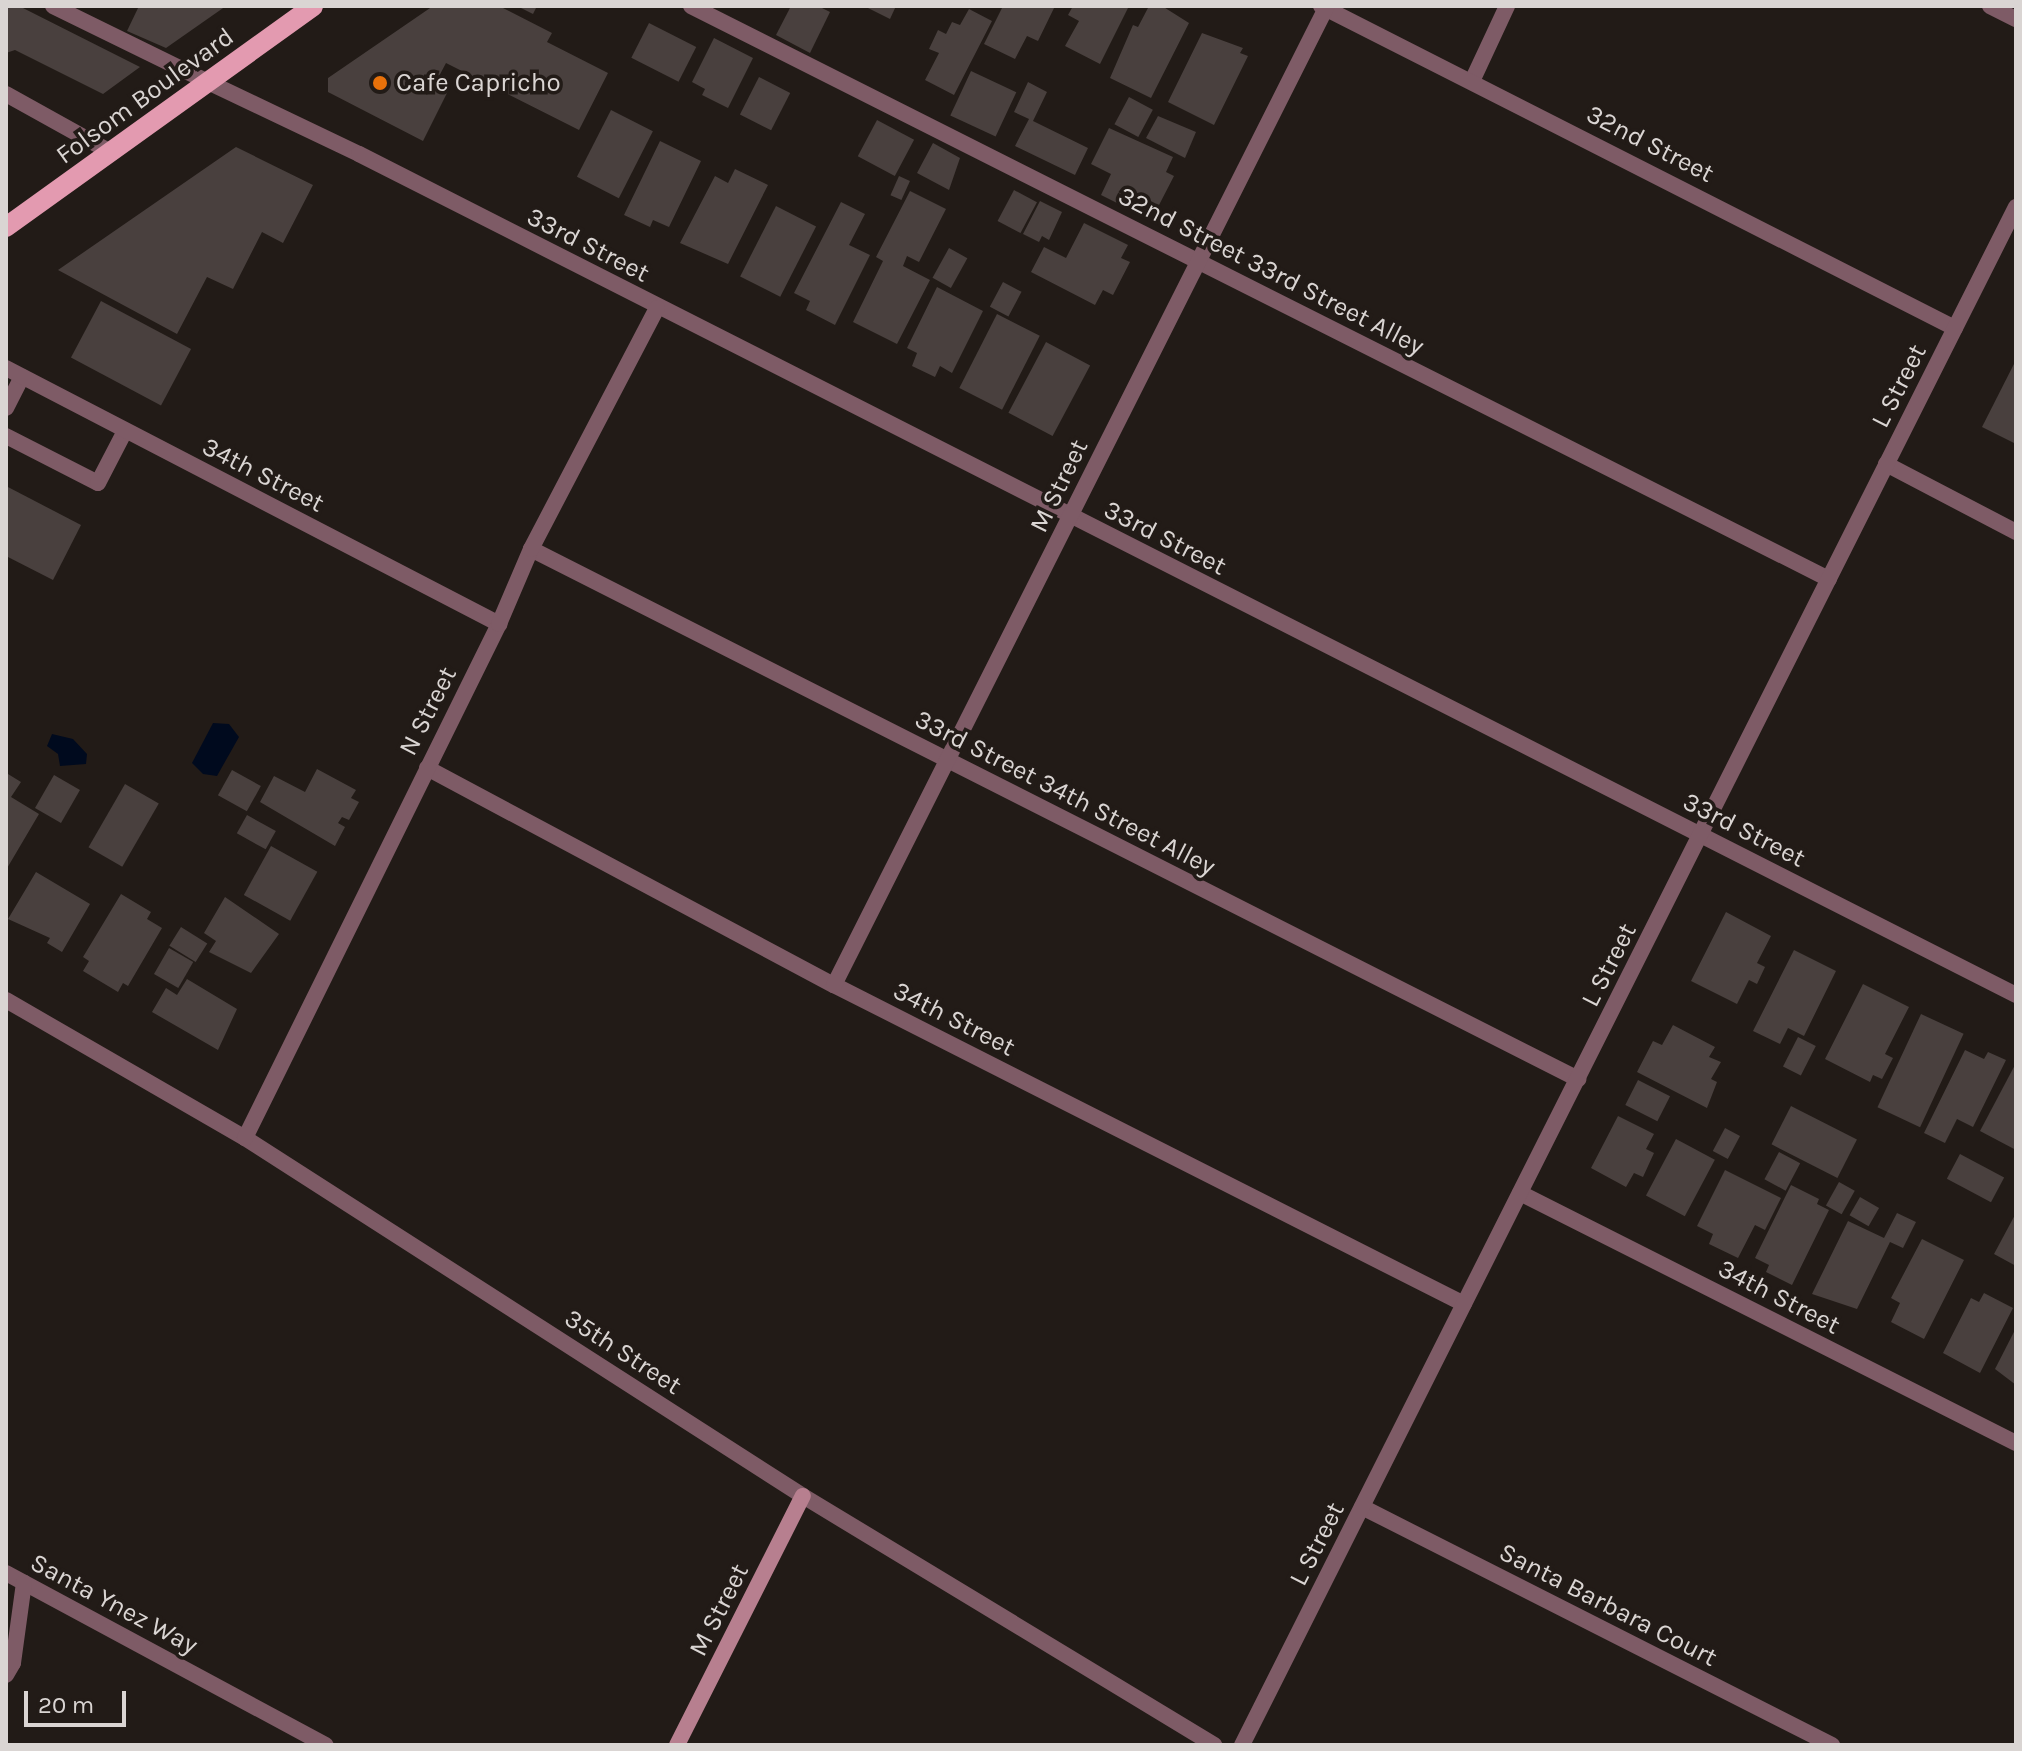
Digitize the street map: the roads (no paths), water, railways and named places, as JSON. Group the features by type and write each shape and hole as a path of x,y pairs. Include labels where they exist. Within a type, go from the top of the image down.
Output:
{"main road":[{"name":"Folsom Boulevard","path":"9,221 112,153 313,6"}],"street":[{"path":"53,6 86,13 208,82"},
{"name":"32nd Street 33rd Street Alley","path":"691,6 1829,579"},
{"path":"1473,79 1507,6"},
{"path":"1990,6 2016,19"},
{"name":"M Street","path":"834,985 1324,7"},
{"name":"32nd Street","path":"1324,7 1473,79 1955,328"},
{"name":"33rd Street","path":"208,82 2016,995"},
{"path":"6,94 112,153"},
{"name":"L Street","path":"1242,1745 2016,207"},
{"name":"N Street","path":"245,1138 499,624 531,549 657,308"},
{"name":"34th Street","path":"6,368 499,624"},
{"path":"6,408 22,377"},
{"path":"6,436 98,483 125,431"},
{"path":"1886,464 2016,532"},
{"name":"33rd Street 34th Street Alley","path":"531,549 1578,1079"},
{"name":"34th Street","path":"427,768 834,985 1464,1304"},
{"name":"35th Street","path":"6,1000 245,1138 803,1496 1214,1745"},
{"name":"34th Street","path":"1520,1193 2016,1443"},
{"name":"M Street","path":"680,1744 803,1496"},
{"name":"Santa Barbara Court","path":"1362,1507 1832,1745"},
{"name":"Santa Ynez Way","path":"6,1573 326,1745"},
{"path":"6,1598 24,1583"},
{"path":"6,1675 13,1663 24,1583"}],"water":[{"path":"213,723 229,724 239,737 217,776 203,774 192,763"},
{"path":"52,734 73,739 87,754 86,764 60,766 58,754 47,746"}],"place":[{"name":"Cafe Capricho","path":"380,83"}]}
